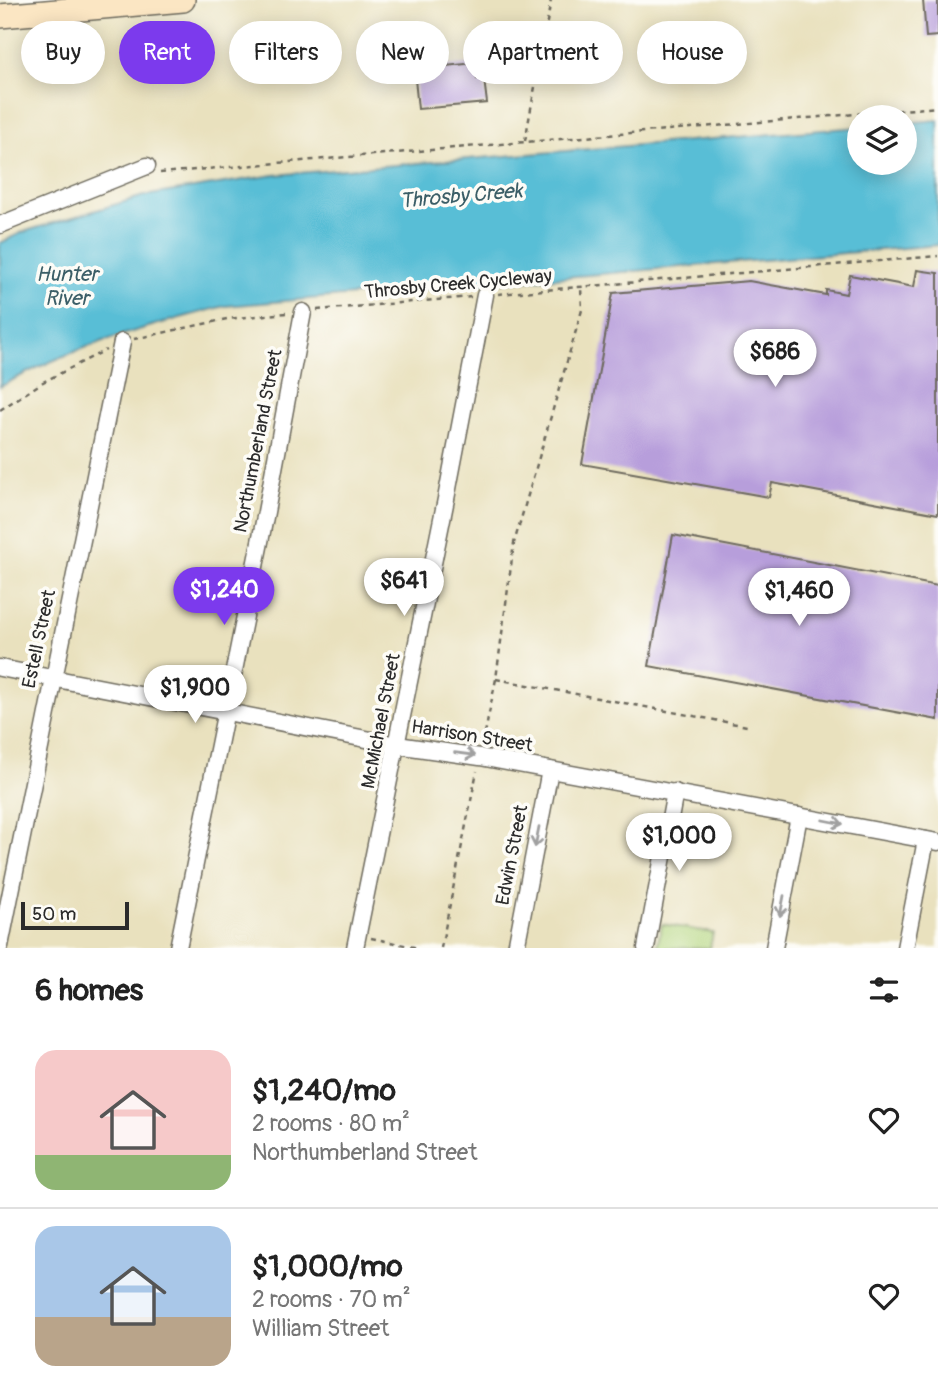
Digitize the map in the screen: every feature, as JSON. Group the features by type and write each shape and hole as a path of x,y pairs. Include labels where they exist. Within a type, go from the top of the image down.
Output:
{"main road":[{"path":"0,16 183,0"}],"street":[{"path":"0,225 144,167"},
{"name":"McMichael Street","path":"357,942 485,295"},
{"name":"Northumberland Street","path":"178,948 266,512 303,312"},
{"name":"Estell Street","path":"0,946 121,342"},
{"name":"Harrison Street","path":"0,668 397,746 480,757 932,841"},
{"name":"Edwin Street","path":"516,948 550,770"},
{"path":"646,948 675,792"},
{"path":"774,948 799,816"},
{"path":"905,948 932,841"}],"path":[{"path":"525,141 551,0"},
{"path":"144,167 156,174 938,107"},
{"name":"Throsby Creek Cycleway","path":"0,410 43,383 121,342 227,318 938,256"},
{"path":"440,948 496,679 514,543 582,310 581,287"},
{"path":"496,679 747,726"},
{"path":"357,942 419,948"}],"green space":[{"path":"662,924 713,933 710,948 657,948"}],"water":[{"name":"Hunter River","path":"938,120 938,245 225,306 82,349 0,387 0,243 23,232 144,196 274,175 847,128 847,175 917,175 917,122"}],"building":[{"path":"923,0 938,0 938,36 926,37"},
{"path":"463,64 463,84 485,84 487,103 418,109 416,84 449,84 449,66"},
{"path":"917,270 938,273 938,514 772,483 769,497 582,464 613,293 749,281 826,295 826,290 846,294 850,275 914,287"},
{"path":"673,535 938,586 938,720 649,666"}],"water label":[{"name":"Throsby Creek","path":"461,196"}]}
